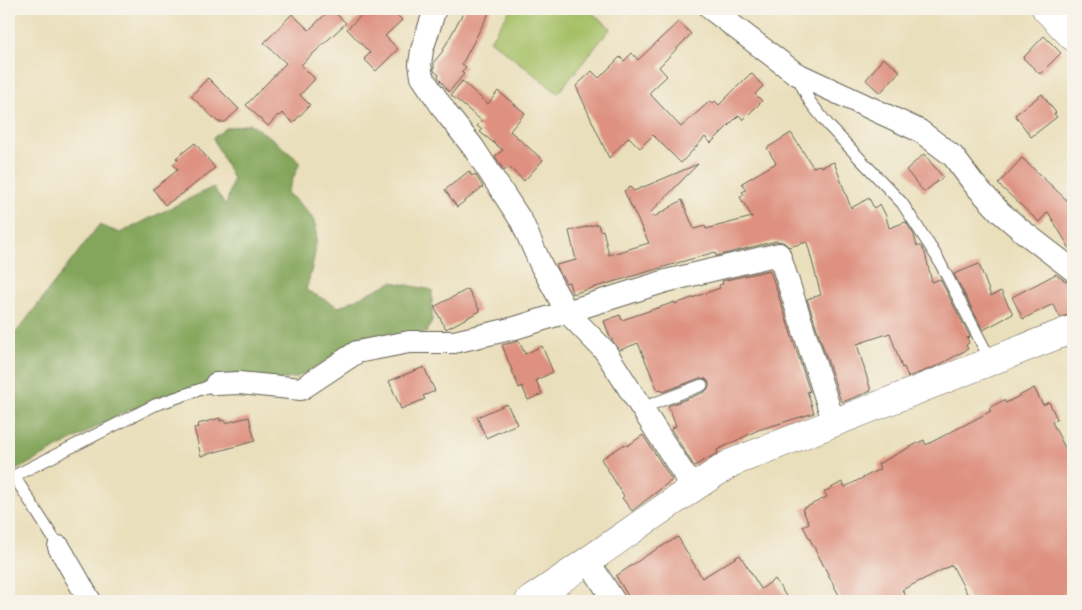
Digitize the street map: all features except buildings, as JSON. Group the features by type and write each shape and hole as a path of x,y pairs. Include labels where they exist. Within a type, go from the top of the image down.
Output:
{"street":[{"path":"435,9 422,50 420,64 422,77 447,114 473,147 522,222 541,265 567,312 605,351 693,488"},
{"path":"711,9 795,73 920,131 953,156 974,184 1000,212 1073,270"},
{"path":"1046,9 1073,36"},
{"path":"216,384 239,383 301,389 357,352 409,342 454,342 515,328 666,281 779,254 834,423"},
{"path":"529,601 589,562 731,463 1073,329"},
{"path":"60,547 90,601"},
{"path":"589,562 614,601"}],"lane":[{"path":"795,73 810,102 828,126 902,203 937,257 991,361"},
{"path":"60,547 14,476 155,405 216,384"},
{"path":"642,408 702,385"}],"green space":[{"path":"511,9 587,9 611,28 558,93 490,40"},
{"path":"250,124 273,139 300,162 287,193 309,214 316,229 315,252 306,290 339,307 392,282 432,290 432,320 427,332 317,367 295,378 172,393 125,412 9,474 9,338 19,329 99,225 120,233 213,187 226,206 233,179 213,138 226,128"}]}
